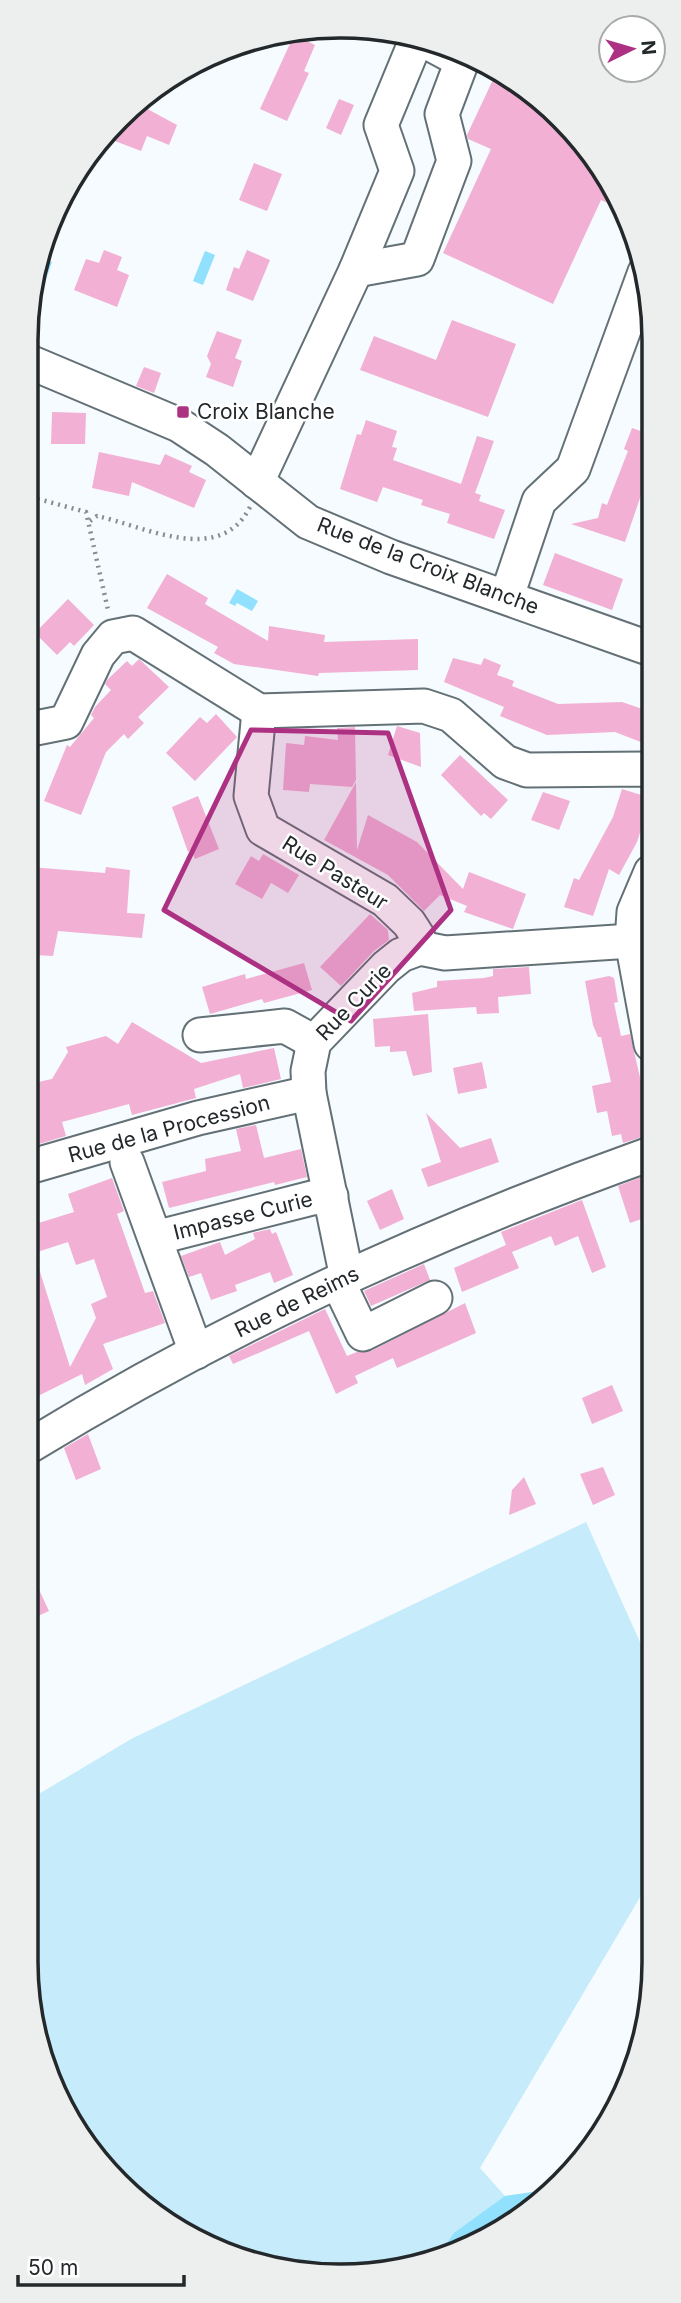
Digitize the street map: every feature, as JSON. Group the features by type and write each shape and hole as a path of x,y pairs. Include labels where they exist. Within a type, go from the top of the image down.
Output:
{"street":[{"path":"257,482 356,270 397,171 381,125 413,48"},
{"path":"356,270 417,259 454,161 442,114 461,64"},
{"path":"507,596 539,501 573,469 638,290"},
{"name":"Rue de la Croix Blanche","path":"38,366 178,425 217,450 308,522 391,557 642,646"},
{"path":"38,728 66,722 98,655 113,638 133,633 259,711 424,706 451,715 505,762 527,770 642,769"},
{"name":"Rue Pasteur","path":"259,711 251,796 263,829 385,900 409,923 418,937 420,948"},
{"path":"642,894 634,912 632,941 642,995"},
{"path":"420,948 445,953 632,941"},
{"name":"Rue Curie","path":"420,948 401,955 386,967 314,1042 308,1071 309,1093 331,1196 340,1199 350,1215 353,1275 363,1334 435,1298"},
{"path":"200,1035 285,1026 314,1042"},
{"name":"Rue de la Procession","path":"38,1164 198,1118 309,1093"},
{"name":"Rue de Reims","path":"38,1441 196,1352 353,1275 456,1228 642,1157"},
{"name":"Impasse Curie","path":"127,1162 196,1352"},
{"name":"Impasse Curie","path":"155,1238 312,1198 331,1196"}],"path":[{"path":"90,521 97,516 180,540 197,540 227,531 242,521 257,482"},
{"path":"38,499 86,512 106,606 123,635"}],"highlighted area":[{"path":"251,730 388,733 451,910 351,1021 164,910"}],"shaded area":[{"path":"586,1522 642,1646 642,1894 480,2168 505,2196 472,2234 419,2254 360,2264 301,2262 262,2254 225,2242 173,2214 141,2190 113,2162 89,2130 61,2078 49,2041 41,2002 38,1962 38,1794 133,1738"}],"water":[{"path":"205,251 215,255 203,285 193,281"},
{"path":"49,261 52,262 43,288"},
{"path":"237,589 258,601 252,611 237,603 235,606 229,603"},
{"path":"539,2191 492,2224 445,2246 454,2233 505,2196"}],"building":[{"path":"306,41 315,45 304,71 309,73 287,121 260,109 290,43"},
{"path":"493,80 540,113 568,141 592,173 609,204 601,200 553,304 443,253 491,149 468,139 467,135"},
{"path":"339,99 354,105 341,135 326,128"},
{"path":"147,109 177,125 169,145 147,136 141,151 114,140"},
{"path":"254,163 282,174 267,211 239,200"},
{"path":"104,250 122,257 117,270 129,275 117,307 74,290 86,259 99,263"},
{"path":"247,250 270,260 253,301 226,290 234,267 239,269"},
{"path":"452,320 516,344 488,417 360,370 374,336 436,360"},
{"path":"217,331 242,340 235,358 242,361 233,387 206,377 211,364 207,356"},
{"path":"144,367 161,373 154,393 136,386"},
{"path":"52,412 86,413 85,444 51,444"},
{"path":"366,420 397,431 392,447 397,448 393,460 461,484 477,436 494,441 475,493 481,495 479,501 505,510 494,539 447,523 450,514 421,505 423,500 383,487 377,502 340,489 357,434 361,435"},
{"path":"632,428 642,432 642,492 625,542 571,524 598,518 602,503 607,505 628,451 624,449"},
{"path":"99,452 160,465 165,454 192,466 189,472 206,480 194,508 132,482 129,496 92,488"},
{"path":"555,553 623,579 612,610 543,585"},
{"path":"167,574 208,598 205,604 268,641 269,626 325,635 324,642 418,639 418,670 319,673 318,676 234,664 214,653 218,647 147,608"},
{"path":"68,599 94,625 74,646 70,642 57,655 38,636 38,630"},
{"path":"453,658 481,665 484,658 501,665 497,675 514,681 512,686 558,704 622,702 642,709 642,742 615,732 547,735 500,716 504,707 444,682"},
{"path":"139,659 169,687 138,717 144,723 128,739 124,734 106,752 81,815 44,801 67,745 70,747 94,718 91,715 95,707 111,690 105,684 107,680 127,661 132,666"},
{"path":"216,714 237,737 195,781 166,753 200,717 207,723"},
{"path":"397,726 420,733 421,767 388,755"},
{"path":"355,727 356,780 352,787 310,784 309,792 283,790 286,743 304,745 305,736 338,740 337,728"},
{"path":"460,755 508,800 491,819 484,813 481,816 441,775"},
{"path":"356,782 357,850 368,815 417,842 463,889 469,872 526,894 513,929 464,912 467,906 440,895 424,911 388,875 324,840"},
{"path":"622,789 642,795 642,826 637,842 619,875 609,869 593,916 564,907 574,878 579,880 613,817"},
{"path":"543,792 570,801 559,830 531,820"},
{"path":"198,796 219,849 195,859 191,850 188,852 172,807"},
{"path":"263,854 299,875 288,893 271,883 262,899 235,884 251,856 259,861"},
{"path":"106,867 130,870 127,913 145,914 142,938 58,931 53,956 38,955 38,868 105,873"},
{"path":"370,914 388,930 389,940 374,951 341,986 320,967"},
{"path":"304,963 312,990 264,1003 262,999 210,1014 202,987 245,974 246,979"},
{"path":"529,967 531,994 498,997 499,1013 477,1014 476,1007 414,1011 412,993 437,987 437,981 484,978 493,976 493,969"},
{"path":"609,976 614,978 618,1002 614,1003 621,1036 630,1034 642,1086 642,1137 623,1143 621,1134 612,1136 607,1111 597,1113 592,1086 611,1082 601,1037 598,1037 593,1025 585,981"},
{"path":"428,1014 432,1072 413,1076 406,1051 390,1052 390,1046 375,1047 373,1019"},
{"path":"132,1022 201,1063 274,1048 281,1079 243,1088 240,1074 194,1089 196,1098 132,1115 129,1104 62,1122 66,1136 38,1144 38,1082 52,1079 68,1052 66,1047 106,1036 118,1044"},
{"path":"482,1062 487,1088 458,1094 453,1068"},
{"path":"426,1113 460,1148 491,1138 499,1162 428,1187 421,1169 441,1162"},
{"path":"256,1125 264,1158 301,1149 307,1177 275,1185 274,1182 169,1208 162,1182 206,1171 205,1159 241,1151 236,1129"},
{"path":"642,1177 642,1219 630,1223 618,1186"},
{"path":"112,1178 124,1211 117,1214 145,1293 153,1291 165,1323 103,1344 113,1369 85,1385 82,1374 38,1396 38,1266 70,1367 96,1318 91,1304 107,1297 94,1259 76,1265 68,1242 38,1252 38,1223 74,1212 68,1194"},
{"path":"392,1189 404,1219 380,1230 367,1201"},
{"path":"582,1200 606,1267 592,1273 578,1236 555,1246 551,1236 512,1252 519,1268 462,1292 454,1268 506,1245 501,1232"},
{"path":"270,1229 272,1234 276,1232 293,1275 274,1283 270,1272 235,1285 237,1291 211,1300 201,1273 189,1277 181,1256 220,1242 225,1255 255,1239 253,1233"},
{"path":"424,1264 430,1280 371,1306 364,1291"},
{"path":"465,1303 476,1333 397,1368 393,1358 355,1376 358,1383 336,1394 309,1331 233,1364 229,1356 325,1309 347,1356 371,1351"},
{"path":"612,1385 623,1411 592,1424 582,1398"},
{"path":"88,1434 101,1469 76,1480 64,1448"},
{"path":"603,1467 615,1495 593,1505 580,1474"},
{"path":"524,1477 536,1504 509,1515 512,1490"},
{"path":"38,1587 49,1611 38,1616"}],"place":[{"name":"Croix Blanche","path":"183,412"}]}
